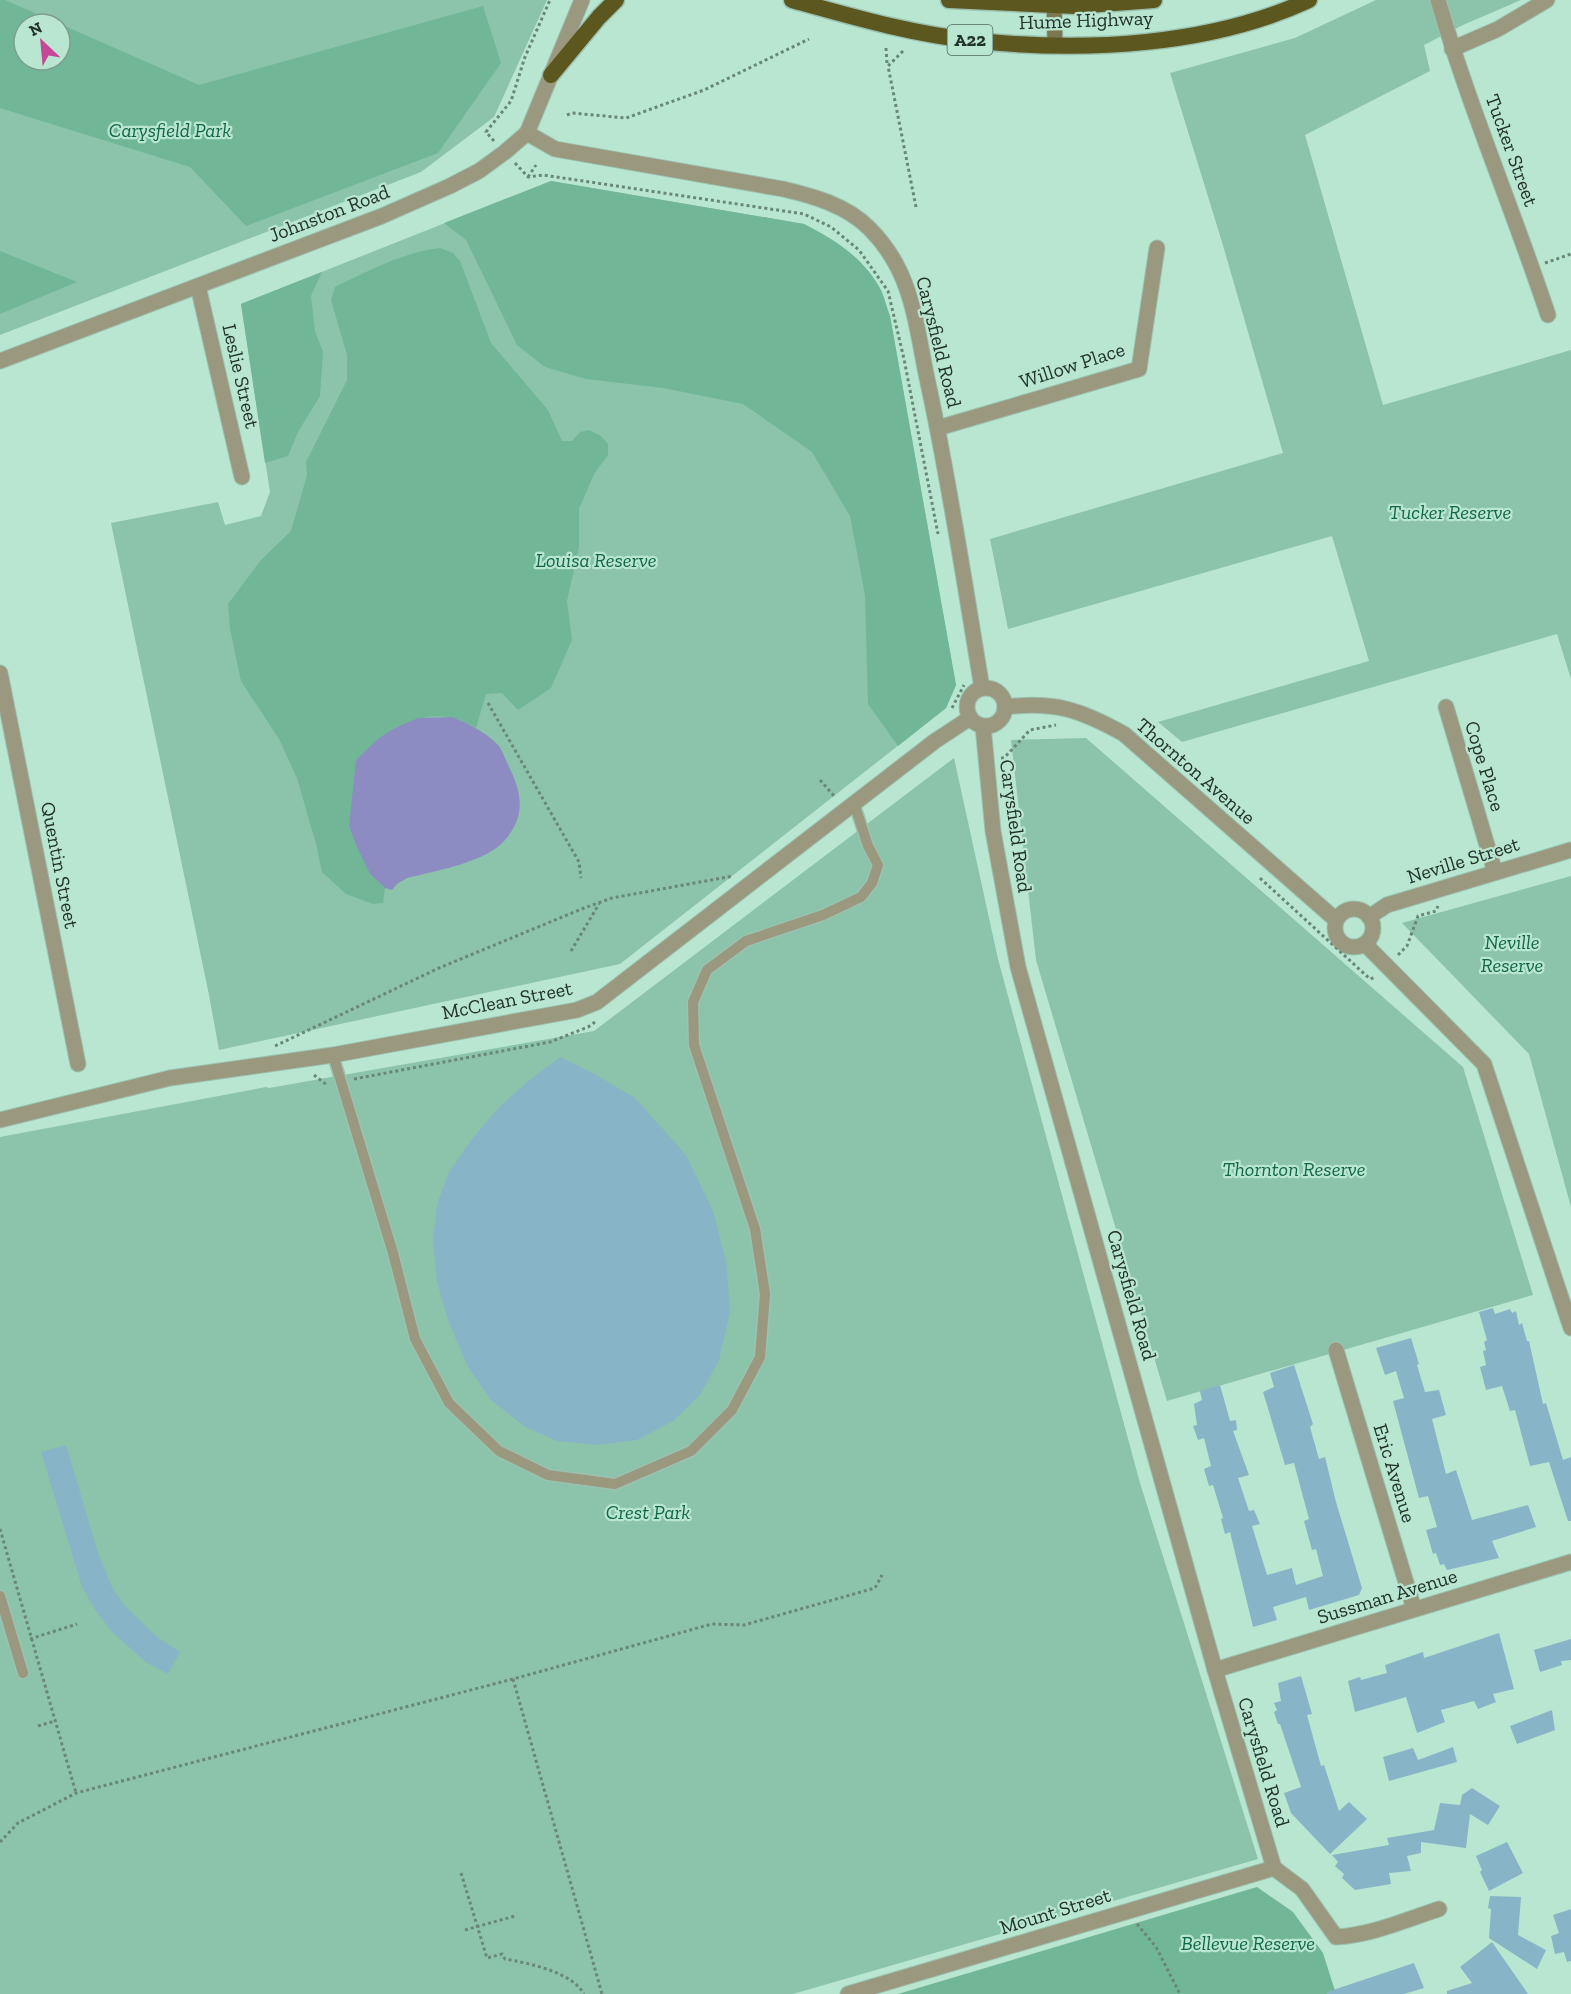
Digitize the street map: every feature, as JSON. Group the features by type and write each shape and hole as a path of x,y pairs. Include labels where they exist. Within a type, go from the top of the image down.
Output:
{"highway":[{"path":"551,75 616,0"},
{"name":"Hume Highway","path":"792,0 886,25 976,41 1055,45 1124,43 1197,34 1276,13 1309,0"},
{"name":"Hume Highway","path":"949,0 1111,4 1155,0"}],"main road":[{"path":"1054,3 1055,45"}],"street":[{"name":"Johnston Road","path":"0,361 382,216 479,171 526,133 582,0"},
{"name":"Tucker Street","path":"1438,0 1452,49 1533,268 1548,315"},
{"path":"1452,49 1506,25 1547,0"},
{"name":"Carysfield Road","path":"526,133 555,149 783,189 815,197 849,212 869,228 901,273 912,309 938,428 982,688"},
{"name":"Willow Place","path":"938,428 1139,369 1157,248"},
{"name":"Leslie Street","path":"198,286 242,477"},
{"name":"Quentin Street","path":"0,674 78,1064"},
{"path":"982,688 996,690 1004,700 1004,715 998,722 988,726 975,724 966,706 971,694 982,688"},
{"name":"Thornton Avenue","path":"1005,707 1027,704 1062,707 1083,713 1124,734 1336,920 1335,933 1342,943 1353,948 1365,944"},
{"name":"Cope Place","path":"1446,707 1495,872"},
{"name":"McClean Street","path":"0,1119 170,1078 333,1055 577,1010 597,1002 935,741 970,718"},
{"name":"Carysfield Road","path":"983,726 993,831 1018,967 1215,1670 1274,1868"},
{"name":"Neville Street","path":"1369,917 1387,905 1571,850"},
{"path":"1336,920 1340,915 1352,909 1364,912 1369,917 1373,931 1365,944 1484,1064 1571,1328"},
{"name":"Eric Avenue","path":"1336,1350 1414,1609"},
{"name":"Sussman Avenue","path":"1215,1670 1571,1562"},
{"path":"1274,1868 1302,1889 1336,1937 1356,1936 1390,1927 1439,1909"},
{"name":"Mount Street","path":"849,1994 1274,1868"}],"lane":[{"path":"333,1055 393,1253 415,1339 449,1403 499,1450 548,1475 615,1484 691,1451 732,1410 760,1357 765,1294 755,1229 694,1045 693,1002 707,970 746,940 823,915 861,897 872,883 878,865 868,846 854,803"},
{"path":"0,1596 23,1673"}],"path":[{"path":"486,132 511,101 525,57 550,0"},
{"path":"567,115 572,112 626,117 704,90 809,39"},
{"path":"886,48 916,207"},
{"path":"888,66 903,51"},
{"path":"528,177 536,165"},
{"path":"524,172 528,177"},
{"path":"528,177 543,175 804,214 831,227 859,250 888,291 938,535"},
{"path":"1533,268 1571,254"},
{"path":"488,703 579,861 581,878"},
{"path":"1004,758 1030,730 1055,725 1063,727"},
{"path":"820,780 838,800"},
{"path":"1252,871 1370,979 1376,977"},
{"path":"270,1064 267,1050 324,1022 439,968 612,898 735,876"},
{"path":"571,951 600,903"},
{"path":"1399,954 1407,946 1418,916 1436,911"},
{"path":"0,1529 76,1793"},
{"path":"0,1842 18,1823 76,1793 513,1679 712,1624 744,1625 875,1588 882,1575"},
{"path":"14,1644 77,1624"},
{"path":"513,1679 602,1994"},
{"path":"38,1726 55,1721"},
{"path":"461,1873 487,1958 502,1953 505,1959 541,1966 580,1986 584,1994"},
{"path":"1126,1911 1156,1947 1180,1994"},
{"path":"465,1930 515,1916"}],"green space":[{"name":"Carysfield Park","path":"0,0 547,0 494,117 421,172 0,335"},
{"path":"0,0 32,12 12,12 12,72 72,72 72,29 199,85 483,6 501,63 438,153 246,226 190,167 0,108"},
{"name":"Tucker Reserve","path":"1376,0 1521,0 1424,45 1430,71 1305,135 1383,405 1571,350 1571,679 1557,634 1182,742 1158,722 1369,661 1332,536 1008,629 990,539 1283,453 1170,73 1295,38"},
{"name":"Louisa Reserve","path":"551,181 804,224 846,249 863,265 882,292 890,316 956,685 946,708 620,964 219,1050 111,523 218,502 225,525 261,516 270,492 241,304"},
{"path":"551,181 804,224 846,249 863,265 878,285 890,316 956,685 946,708 898,746 868,704 865,595 850,516 812,452 743,404 663,388 586,379 545,367 517,345 466,240 444,223"},
{"path":"440,248 453,253 460,261 491,343 548,410 562,441 572,441 580,432 589,430 601,436 608,444 608,455 594,474 579,509 579,547 567,601 572,640 551,688 518,710 502,693 486,694 476,728 455,719 436,716 395,728 364,860 370,874 385,888 383,903 373,904 346,894 322,872 297,778 279,739 241,681 230,629 228,604 261,560 291,531 307,475 306,462 347,380 347,355 331,300 335,287 400,258"},
{"path":"0,251 77,282 0,314"},
{"path":"322,272 311,296 315,331 323,352 320,396 298,432 288,456 265,463 241,304"},
{"name":"Thornton Reserve","path":"1086,738 1463,1067 1533,1295 1167,1401 1036,960 1011,740"},
{"name":"Crest Park","path":"954,758 998,959 1140,1483 1258,1859 793,1994 0,1994 0,1137 266,1087 594,1031"},
{"name":"Neville Reserve","path":"1571,876 1571,1207 1529,1054 1402,923"},
{"name":"Bellevue Reserve","path":"1257,1887 1293,1912 1323,1953 1336,1994 898,1994"}],"water":[{"path":"452,717 477,729 499,746 517,786 520,804 516,822 505,840 486,854 460,865 407,878 392,890 385,888 370,874 349,826 356,760 379,738 395,728 418,718"}],"building":[{"path":"560,1057 635,1098 686,1155 713,1211 726,1262 730,1311 719,1360 700,1395 673,1421 637,1440 598,1445 557,1441 525,1427 491,1400 468,1367 449,1323 437,1282 433,1240 437,1204 449,1172 471,1140 498,1108"},
{"path":"1493,1308 1495,1314 1510,1309 1512,1313 1516,1311 1519,1325 1522,1323 1527,1341 1529,1341 1543,1404 1546,1403 1563,1460 1571,1457 1571,1521 1568,1521 1549,1462 1530,1466 1515,1410 1510,1411 1502,1386 1486,1390 1480,1367 1486,1365 1483,1351 1486,1350 1484,1342 1487,1340 1479,1312"},
{"path":"1411,1338 1425,1392 1439,1390 1446,1415 1432,1419 1446,1474 1456,1470 1472,1520 1528,1505 1536,1527 1492,1541 1499,1558 1447,1570 1444,1564 1440,1565 1436,1553 1433,1554 1426,1530 1437,1527 1428,1496 1419,1498 1393,1401 1404,1398 1396,1371 1385,1375 1376,1348"},
{"path":"1294,1365 1313,1424 1310,1427 1319,1459 1325,1457 1362,1588 1359,1595 1309,1610 1306,1597 1273,1607 1277,1620 1253,1627 1230,1532 1225,1534 1221,1519 1223,1518 1213,1485 1209,1486 1204,1469 1211,1466 1204,1438 1198,1440 1193,1426 1197,1425 1194,1404 1202,1400 1200,1391 1220,1385 1230,1421 1236,1420 1237,1430 1233,1431 1249,1475 1238,1478 1249,1511 1254,1510 1260,1524 1252,1526 1267,1575 1292,1568 1296,1585 1323,1576 1316,1549 1312,1550 1304,1521 1309,1519 1294,1463 1285,1465 1263,1392 1274,1387 1270,1373"},
{"path":"66,1445 99,1556 112,1587 125,1606 157,1637 180,1652 168,1674 147,1663 111,1631 82,1587 41,1452"},
{"path":"1499,1633 1514,1689 1493,1694 1496,1702 1478,1709 1474,1701 1441,1710 1445,1722 1417,1733 1406,1697 1355,1712 1348,1681 1387,1673 1385,1665 1423,1652 1424,1658"},
{"path":"1571,1639 1571,1660 1561,1661 1562,1665 1540,1672 1534,1650"},
{"path":"1301,1676 1312,1714 1307,1715 1321,1766 1324,1765 1339,1811 1349,1802 1367,1819 1330,1854 1291,1813 1284,1793 1301,1787 1274,1712 1277,1710 1274,1703 1281,1701 1278,1683"},
{"path":"1552,1710 1555,1730 1517,1744 1510,1726"},
{"path":"1453,1747 1457,1762 1389,1781 1383,1757 1413,1748 1418,1760"},
{"path":"1472,1788 1500,1806 1488,1825 1470,1814 1466,1848 1421,1842 1421,1853 1407,1856 1411,1871 1389,1873 1391,1884 1355,1890 1342,1878 1344,1874 1335,1866 1338,1862 1332,1855 1389,1845 1387,1838 1434,1830 1440,1803 1460,1805 1462,1795"},
{"path":"1507,1842 1523,1873 1489,1891 1480,1872 1482,1870 1476,1856"},
{"path":"1490,1896 1521,1897 1518,1935 1546,1950 1537,1969 1489,1938"},
{"path":"1571,1909 1571,1961 1567,1962 1564,1952 1555,1954 1551,1936 1559,1933 1553,1915"},
{"path":"1492,1942 1528,1994 1447,1994 1447,1991 1472,1983 1460,1967"},
{"path":"1414,1963 1424,1988 1404,1994 1327,1994 1327,1992"}]}
